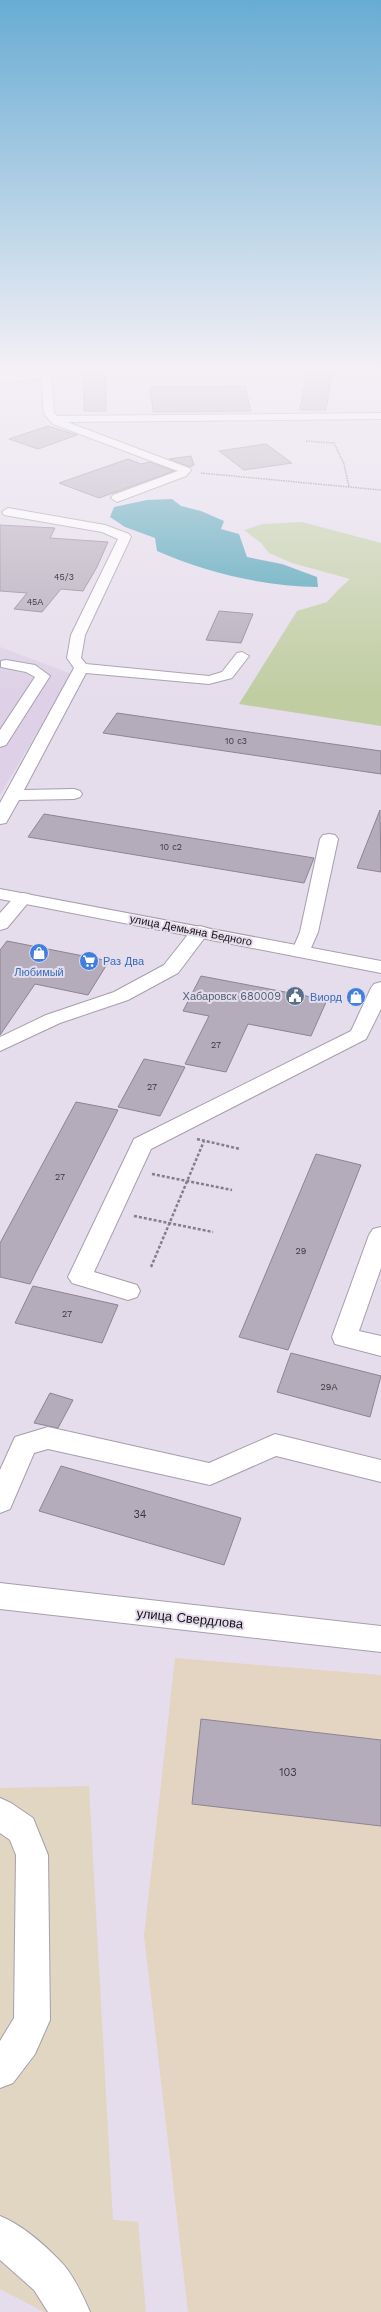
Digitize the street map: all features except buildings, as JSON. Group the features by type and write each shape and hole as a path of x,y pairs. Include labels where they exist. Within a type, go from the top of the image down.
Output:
{"street":[{"path":"117,498 166,480"},
{"path":"8,512 105,529 125,538 78,635 74,658 81,668 209,680 227,675 242,656"},
{"path":"0,742 43,676 30,668 2,666"},
{"path":"0,819 81,668"},
{"path":"13,795 74,794"},
{"path":"301,951 309,932 329,839"},
{"name":"улица Демьяна Бедного","path":"0,894 381,967"},
{"path":"0,924 23,898"},
{"path":"0,1045 53,1019 121,996 171,969 200,932"},
{"path":"128,1291 80,1277 142,1144 358,1035 381,988"},
{"path":"381,1235 344,1337 381,1346"},
{"path":"3,1486 24,1445 48,1438 210,1474 275,1445 381,1471"},
{"name":"улица Свердлова","path":"0,1596 381,1639"},
{"path":"0,1814 22,1829 32,1855 32,2020 22,2041 0,2070"},
{"path":"0,2235 48,2276 70,2312"}],"path":[{"path":"267,480 381,490"},
{"path":"348,480 349,487"},
{"path":"194,1139 240,1148"},
{"path":"151,1267 204,1141"},
{"path":"146,1172 232,1190"},
{"path":"133,1216 213,1232"}],"shaded area":[{"path":"0,647 72,674 0,795"},
{"path":"175,1658 381,1675 381,2312 188,2312 144,1936"},
{"path":"89,1786 113,2220 138,2222 146,2312 44,2312 0,2289 0,1788"}],"green space":[{"path":"302,522 381,543 381,726 239,704 297,611 327,602 350,579 292,563 269,553 261,543 244,530 263,524"}],"water":[{"path":"172,499 181,506 201,511 224,521 221,529 239,534 247,557 282,564 317,577 318,587 256,581 196,566 157,551 155,538 125,527 110,517 114,507 147,500"}],"place":[{"name":"Любимый","path":"39,953"},
{"name":"Раз Два","path":"89,961"},
{"name":"Хабаровск 680009","path":"295,996"},
{"name":"Виорд","path":"356,997"}]}
